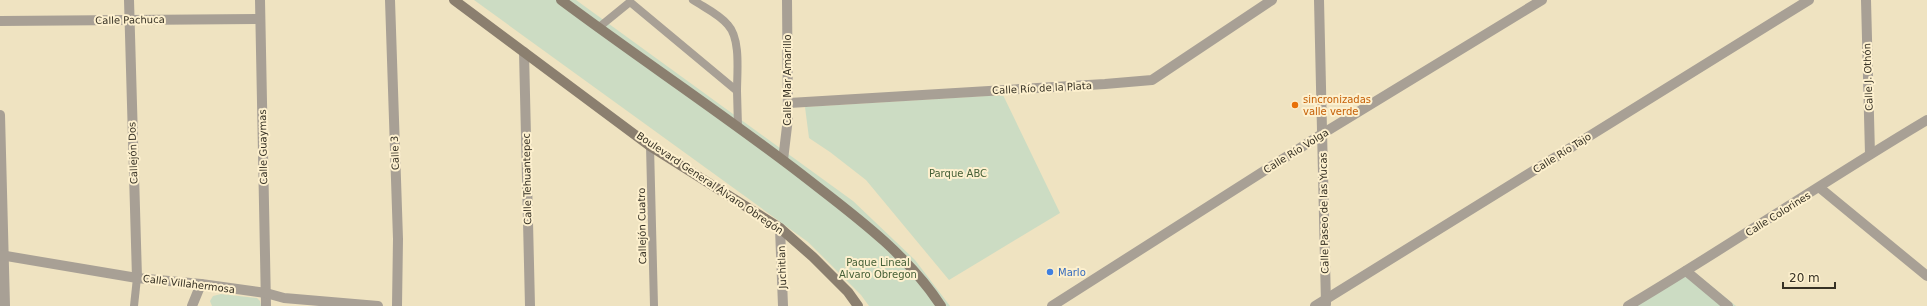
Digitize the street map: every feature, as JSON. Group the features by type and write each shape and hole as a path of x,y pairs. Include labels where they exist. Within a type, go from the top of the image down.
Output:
{"main road":[{"name":"Boulevard General Álvaro Obregón","path":"454,0 650,146 780,228 838,282 858,306"},
{"path":"562,0 598,28 783,160 852,212 907,264 941,306"}],"street":[{"name":"Callejón Dos","path":"129,0 137,278"},
{"name":"Calle Guaymas","path":"260,0 266,306"},
{"name":"Calle 3","path":"390,0 398,239 397,306"},
{"name":"Calle Mar Amarillo","path":"783,160 789,103 787,0"},
{"name":"Calle Río de la Plata","path":"789,103 1152,80 1272,0"},
{"name":"Calle Paseo de las Yucas","path":"1319,0 1326,303"},
{"name":"Calle Río Volga","path":"1052,306 1322,134 1542,0"},
{"name":"Calle Río Tajo","path":"1315,306 1326,303 1809,0"},
{"name":"Calle J. Othón","path":"1866,0 1870,154"},
{"name":"Calle Pachuca","path":"0,22 260,19"},
{"name":"Calle Tehuantepec","path":"524,52 530,306"},
{"path":"0,115 2,256 5,306"},
{"name":"Calle Colorines","path":"1628,306 1820,188 1870,154 1927,120"},
{"path":"1820,188 1927,276"},
{"name":"Juchitlan","path":"780,228 783,306"},
{"name":"Calle Villahermosa","path":"2,256 137,278 201,284 266,293 284,298 378,306"},
{"path":"1686,271 1728,306"},
{"path":"192,306 201,284"}],"lane":[{"path":"693,0 730,26 737,47 738,128"},
{"path":"598,28 631,1 737,91"},
{"name":"Callejón Cuatro","path":"650,146 654,306"},
{"name":"Callejón Dos","path":"134,306 137,278"}],"green space":[{"name":"Paque Lineal Alvaro Obregon","path":"474,0 576,0 853,201 915,260 950,306 869,306 861,295 808,242"},
{"name":"Parque ABC","path":"1003,95 1060,213 949,280 866,180 809,138 805,107"},
{"path":"1688,267 1736,306 1629,306"},
{"path":"221,294 257,298 260,301 261,306 212,306 210,301 213,296"}],"place":[{"name":"sincronizadas valle verde","path":"1295,105"},
{"name":"Marlo","path":"1050,272"}]}
